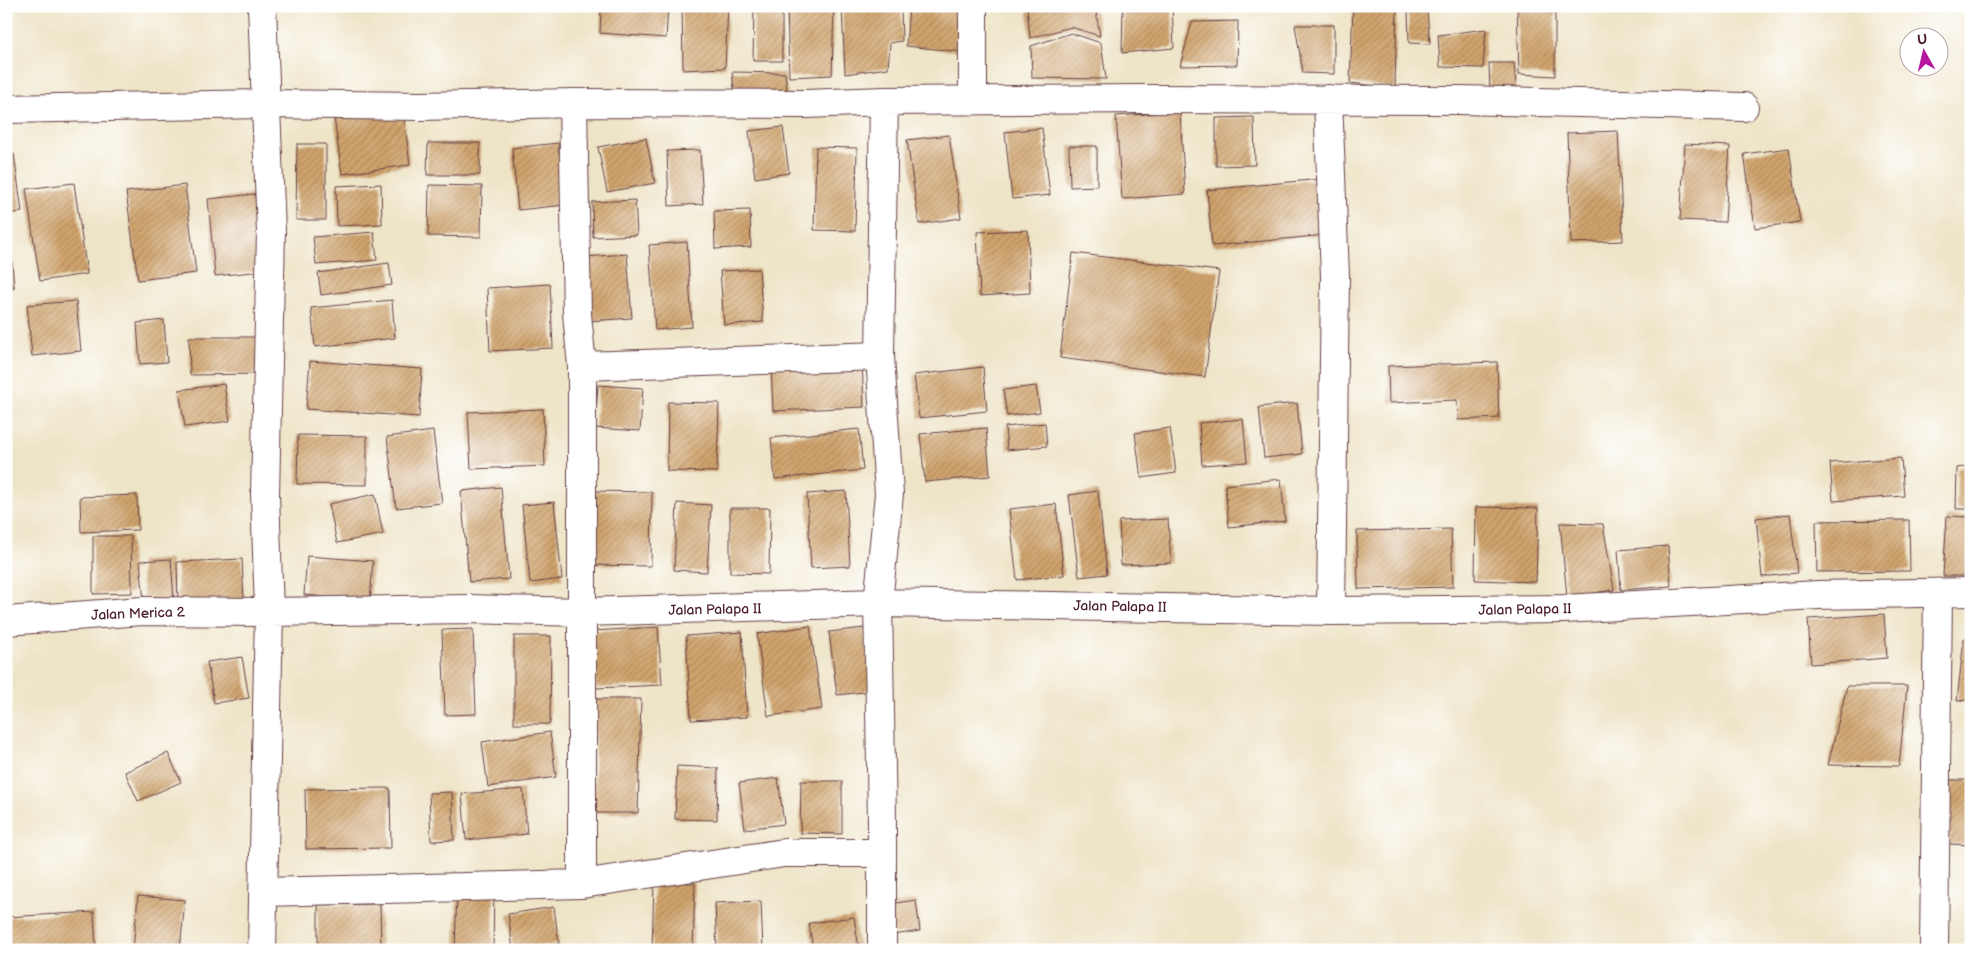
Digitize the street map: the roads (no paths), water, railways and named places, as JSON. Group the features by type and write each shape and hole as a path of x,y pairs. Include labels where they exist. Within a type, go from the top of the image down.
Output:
{"street":[{"path":"262,6 271,232 265,494 269,612 262,950"},
{"path":"973,6 973,101"},
{"path":"6,110 265,104 420,106 573,103 806,104 884,101 1328,99 1611,102 1744,107"},
{"path":"1328,99 1335,276 1331,610"},
{"path":"882,950 878,604 889,494 880,356 884,101"},
{"path":"573,103 577,314 582,366 582,884"},
{"path":"582,366 880,356"},
{"name":"Jalan Palapa II","path":"269,612 468,609 583,612 878,604 1331,610 1564,609 1818,596 1971,592"},
{"path":"1934,950 1938,593"},
{"name":"Jalan Merica 2","path":"6,621 142,611 269,612"},
{"path":"263,892 582,884 784,853 882,853"}]}
